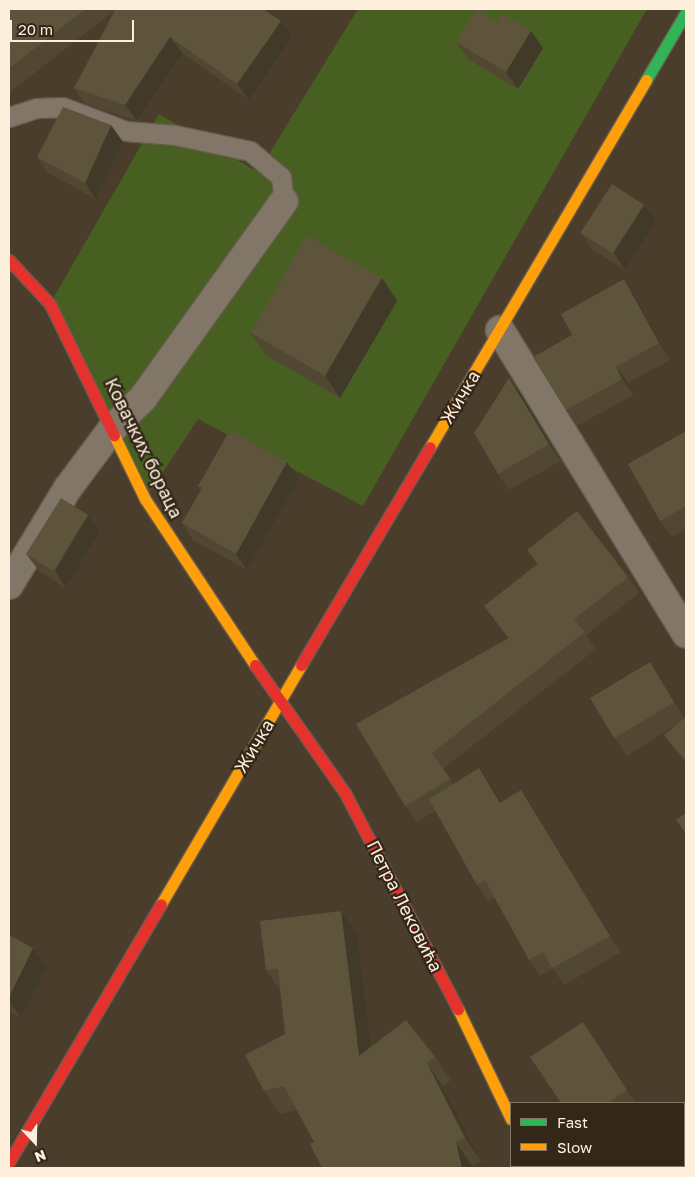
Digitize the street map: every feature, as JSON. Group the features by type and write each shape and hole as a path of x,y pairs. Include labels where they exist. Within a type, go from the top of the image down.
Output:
{"main road":[{"name":"Жичка","path":"9,1162 686,12"},
{"name":"Ковачких бораца","path":"9,260 50,304 145,499 279,704"},
{"name":"Петра Лековића","path":"279,704 350,801 407,905 510,1117"}],"street":[{"path":"9,585 68,488 112,429 142,398 284,201"},
{"path":"500,330 686,634"}],"lane":[{"path":"9,117 62,106 126,131 175,135 250,151 281,177 284,201"}],"green space":[{"path":"358,9 647,9 363,506 198,419 145,499 50,304 159,114 258,172"}],"building":[{"path":"9,9 86,9 9,68"},
{"path":"116,9 263,9 281,21 237,84 170,37 125,105 74,88"},
{"path":"477,9 497,22 502,13 531,31 506,72 456,42"},
{"path":"63,107 111,125 85,183 37,157"},
{"path":"612,184 644,205 612,253 580,233"},
{"path":"307,235 381,278 325,376 251,333"},
{"path":"624,279 659,343 616,367 622,379 566,410 533,357 572,335 561,314"},
{"path":"509,378 549,444 498,474 474,433"},
{"path":"230,430 287,462 236,554 182,523 202,488 198,486"},
{"path":"686,431 686,506 660,521 628,464"},
{"path":"61,498 88,515 53,571 26,554"},
{"path":"577,511 628,577 574,619 585,632 432,753 450,779 405,806 356,724 509,638 484,606 538,564 527,550"},
{"path":"650,662 674,702 614,738 590,698"},
{"path":"686,717 686,761 664,735"},
{"path":"479,768 500,803 521,790 610,936 552,968 543,952 529,960 485,880 477,885 429,799"},
{"path":"686,813 686,834 676,820"},
{"path":"341,911 359,1056 406,1020 435,1057 427,1063 465,1138 456,1142 462,1168 322,1168 310,1144 314,1142 284,1086 264,1091 245,1055 285,1034 278,969 266,970 260,921"},
{"path":"9,935 33,948 9,997"},
{"path":"583,1022 627,1090 609,1102 560,1102 530,1057"},
{"path":"630,1167 630,1168 604,1168"}],"traffic: fast":[{"path":"646,80 686,12"}],"traffic: slow":[{"path":"430,447 646,80"},
{"path":"114,435 145,499 255,665"},
{"path":"161,904 301,665"},
{"path":"458,1009 510,1117"}],"traffic: jam":[{"path":"9,260 50,304 114,435"},
{"path":"301,665 430,447"},
{"path":"255,665 345,793 458,1009"},
{"path":"9,1162 161,904"}]}
